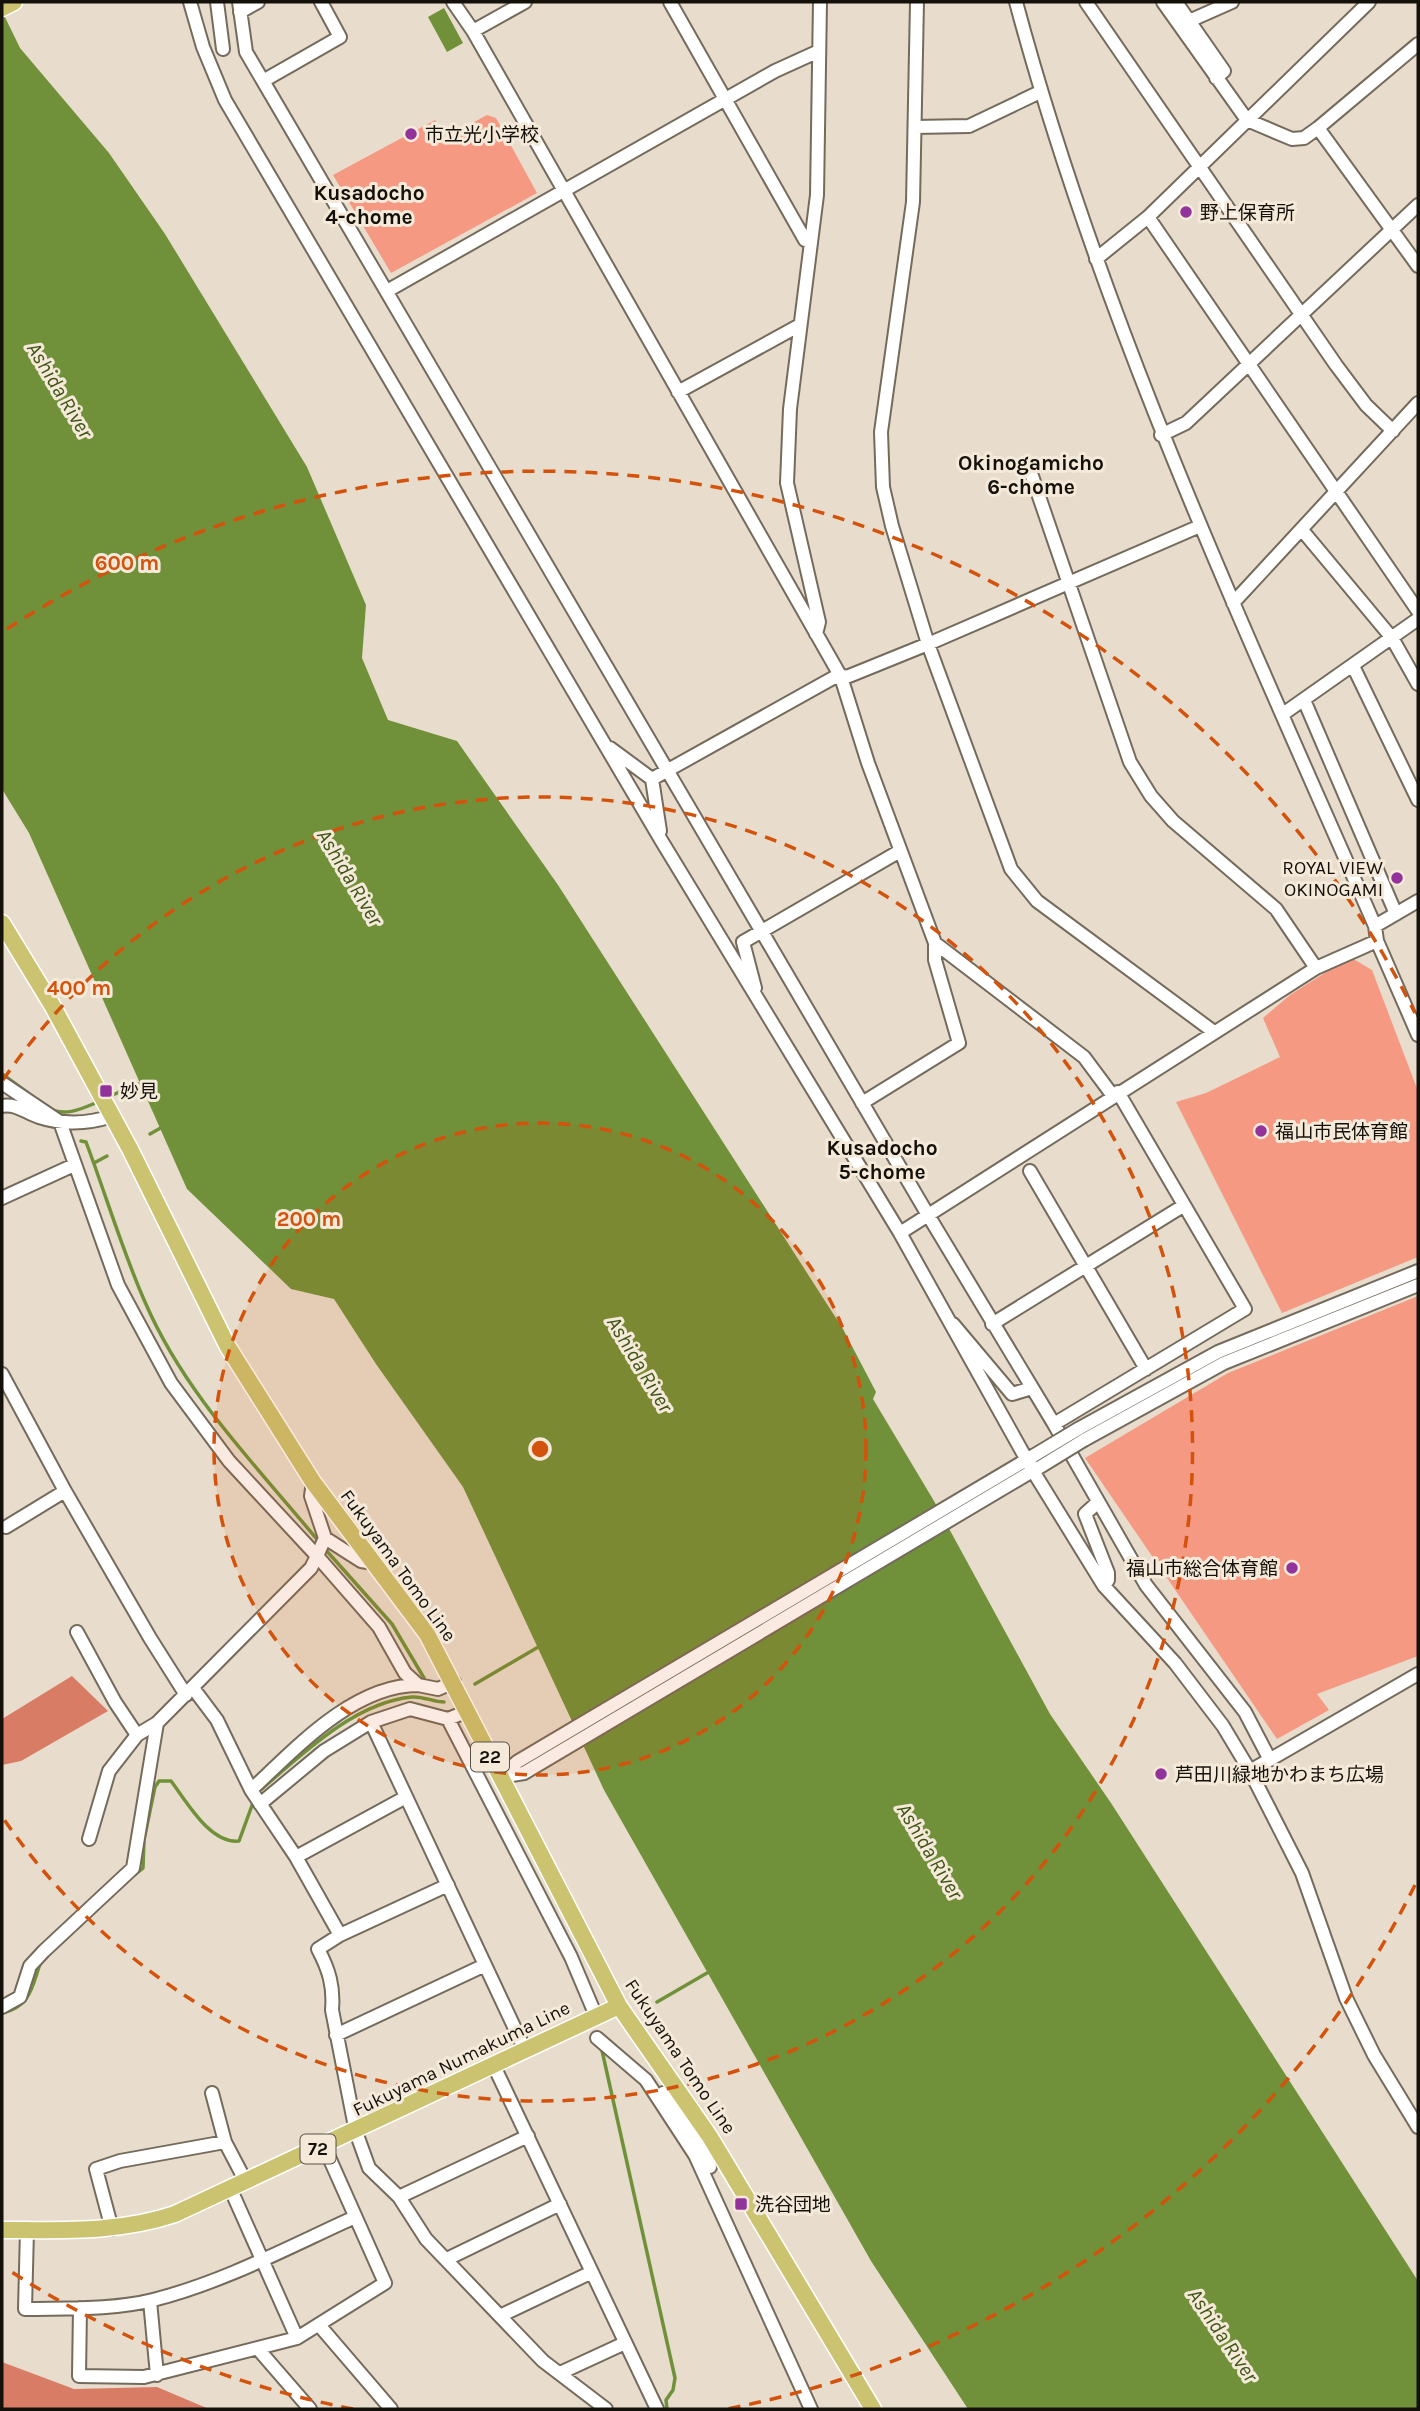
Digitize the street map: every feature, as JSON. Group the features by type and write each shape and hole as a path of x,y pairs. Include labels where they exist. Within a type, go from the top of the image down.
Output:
{"main road":[{"path":"2,8 14,2"},
{"name":"Fukuyama Tomo Line","path":"2,923 52,1005 106,1105 228,1347 313,1482 427,1634 619,2006 873,2409"},
{"name":"Fukuyama Numakuma Line","path":"2,2230 112,2229 157,2220 231,2190 619,2006"}],"street":[{"path":"190,2 203,47 225,100 760,1005 900,1233 941,1312 1029,1466 1104,1586 1175,1663 1223,1726 1250,1771 1302,1873 1346,1998 1374,2054 1418,2127"},
{"path":"217,2 223,49"},
{"path":"258,2 240,7 246,52 992,1324 1054,1424 1146,1585 1245,1712 1270,1760"},
{"path":"263,81 340,37 320,2"},
{"path":"453,2 473,31 841,677 934,943 935,960 959,1043 862,1102"},
{"path":"473,31 524,2"},
{"path":"670,2 805,240 811,243"},
{"path":"816,634 819,622 787,483 790,409 817,195 820,2"},
{"path":"1016,2 1040,92 1161,435 1375,926 1377,941 1418,1035"},
{"path":"1086,2 1301,316 1366,405 1393,431"},
{"path":"1163,2 1247,120 1292,139 1304,138 1318,128 1418,44"},
{"path":"1176,2 1224,71 1216,78"},
{"path":"1189,21 1231,2"},
{"path":"1097,259 1148,217 1369,2"},
{"path":"918,3 913,202 881,432 883,487 928,643 1002,847 1021,884 1037,901 1214,1032"},
{"path":"387,291 775,71 819,51"},
{"path":"915,127 969,127 1040,92"},
{"path":"1318,128 1418,266"},
{"path":"1161,435 1186,423 1418,205"},
{"path":"1148,217 1418,611"},
{"path":"678,392 800,325"},
{"path":"1233,603 1418,403"},
{"path":"1032,476 1130,762 1151,796 1173,821 1276,909 1316,968"},
{"path":"652,779 833,678 928,643 1200,526"},
{"path":"1302,530 1392,638 1418,684"},
{"path":"1283,714 1418,620"},
{"path":"1353,666 1418,800"},
{"path":"1304,700 1396,914"},
{"path":"607,746 652,779 662,840"},
{"path":"760,1005 743,942 900,851"},
{"path":"1375,926 1418,901"},
{"path":"900,1233 1316,968 1377,941"},
{"path":"934,943 1084,1057 1115,1094 1245,1309 1054,1424"},
{"path":"2,1083 61,1122 118,1285 171,1383 229,1461 321,1547 379,1627 405,1673 416,1686"},
{"path":"2,1106 12,1105 61,1122 94,1122 106,1105"},
{"path":"2,1198 74,1165"},
{"path":"1030,1171 1146,1369"},
{"path":"992,1324 1183,1206"},
{"path":"500,1777 521,1768 1218,1352 1418,1271"},
{"path":"1081,1435 1223,1363 1418,1285"},
{"path":"941,1312 1013,1394 1032,1388"},
{"path":"2,1374 65,1491 143,1626 190,1691 217,1720 255,1797 296,1857 340,1934"},
{"path":"89,1839 109,1771 137,1735 157,1723 311,1568 321,1547 311,1496 313,1482"},
{"path":"6,1527 65,1491"},
{"path":"1097,1503 1085,1514 1108,1573 1104,1586"},
{"path":"321,1547 374,1563"},
{"path":"77,1632 115,1702 137,1735"},
{"path":"1250,1771 1418,1674"},
{"path":"255,1797 310,1735 344,1709 398,1688 416,1686 438,1689 454,1682"},
{"path":"410,1707 416,1686"},
{"path":"255,1797 371,1722 410,1707 448,1719 468,1711"},
{"path":"448,1719 571,1957 596,2016"},
{"path":"371,1722 525,2050"},
{"path":"2,2007 20,1997 30,1966 44,1951 133,1868 157,1723"},
{"path":"296,1857 406,1797"},
{"path":"448,1885 340,1934 318,1949 328,1967 333,1990 332,2010 336,2035 356,2132 369,2168 399,2197 426,2239 543,2361 606,2409"},
{"path":"336,2035 485,1965"},
{"path":"601,2040 669,2098 705,2140 728,2225"},
{"path":"494,2066 657,2409"},
{"path":"646,2080 695,2155 811,2409"},
{"path":"212,2093 225,2142 246,2182"},
{"path":"399,2197 528,2136"},
{"path":"112,2229 96,2169 120,2161 225,2142"},
{"path":"80,2308 79,2376 157,2375 297,2338 385,2283 324,2146"},
{"path":"231,2190 297,2338"},
{"path":"447,2259 561,2204"},
{"path":"27,2230 25,2309 80,2308 150,2301 205,2285 355,2217"},
{"path":"500,2316 592,2272"},
{"path":"150,2301 157,2375"},
{"path":"318,2325 391,2409"},
{"path":"560,2373 625,2343"},
{"path":"258,2349 310,2409"}],"shaded area":[{"path":"487,115 496,118 537,193 391,273 333,175 435,120 445,138"},
{"path":"1350,957 1372,970 1418,1091 1418,1257 1282,1313 1176,1102 1206,1093 1280,1057 1263,1018 1290,995"},
{"path":"1418,1296 1418,1656 1317,1694 1329,1710 1277,1739 1085,1458 1228,1373"},
{"path":"72,1676 108,1711 21,1761 2,1765 2,1719"},
{"path":"2,2362 74,2389 157,2387 209,2409 2,2409"}],"water":[{"path":"444,8 463,43 447,52 428,17"},
{"name":"Ashida River","path":"2,11 20,48 109,153 165,234 307,467 366,605 362,658 388,720 457,741 558,885 843,1329 876,1392 873,1399 934,1501 1050,1714 1111,1803 1418,2281 1418,2409 968,2409 871,2261 604,1790 463,1487 376,1364 334,1299 291,1289 187,1189 29,833 2,789"}],"waterway":[{"path":"2,1074 28,1093"},
{"path":"108,1097 138,1084"},
{"path":"52,1110 70,1112 98,1102"},
{"path":"150,1134 164,1126"},
{"path":"81,1141 86,1142 145,1302 180,1368 224,1428 320,1543"},
{"path":"94,1163 107,1156"},
{"path":"325,1549 392,1624 424,1678"},
{"path":"475,1684 540,1646"},
{"path":"257,1793 328,1733 369,1709 412,1697 444,1702"},
{"path":"129,1879 143,1868 144,1840 155,1787 159,1781 171,1781 200,1820 218,1836 228,1840 239,1841 254,1800"},
{"path":"2,2013 24,2001 32,1988 40,1964"},
{"path":"657,2002 707,1973"},
{"path":"601,2046 675,2378 673,2390 666,2400 667,2409"}],"place":[{"name":"市立光小学校","path":"411,134"},
{"name":"野上保育所","path":"1186,212"},
{"name":"ROYAL VIEW OKINOGAMI","path":"1397,878"},
{"name":"妙見","path":"106,1091"},
{"name":"福山市民体育館","path":"1261,1131"},
{"name":"福山市総合体育館","path":"1292,1568"},
{"name":"芦田川緑地かわまち広場","path":"1161,1774"},
{"name":"洗谷団地","path":"741,2204"}],"district":[{"name":"Kusadocho 4-chome","path":"369,205"},
{"name":"Okinogamicho 6-chome","path":"1031,475"},
{"name":"Kusadocho 5-chome","path":"882,1160"}]}
